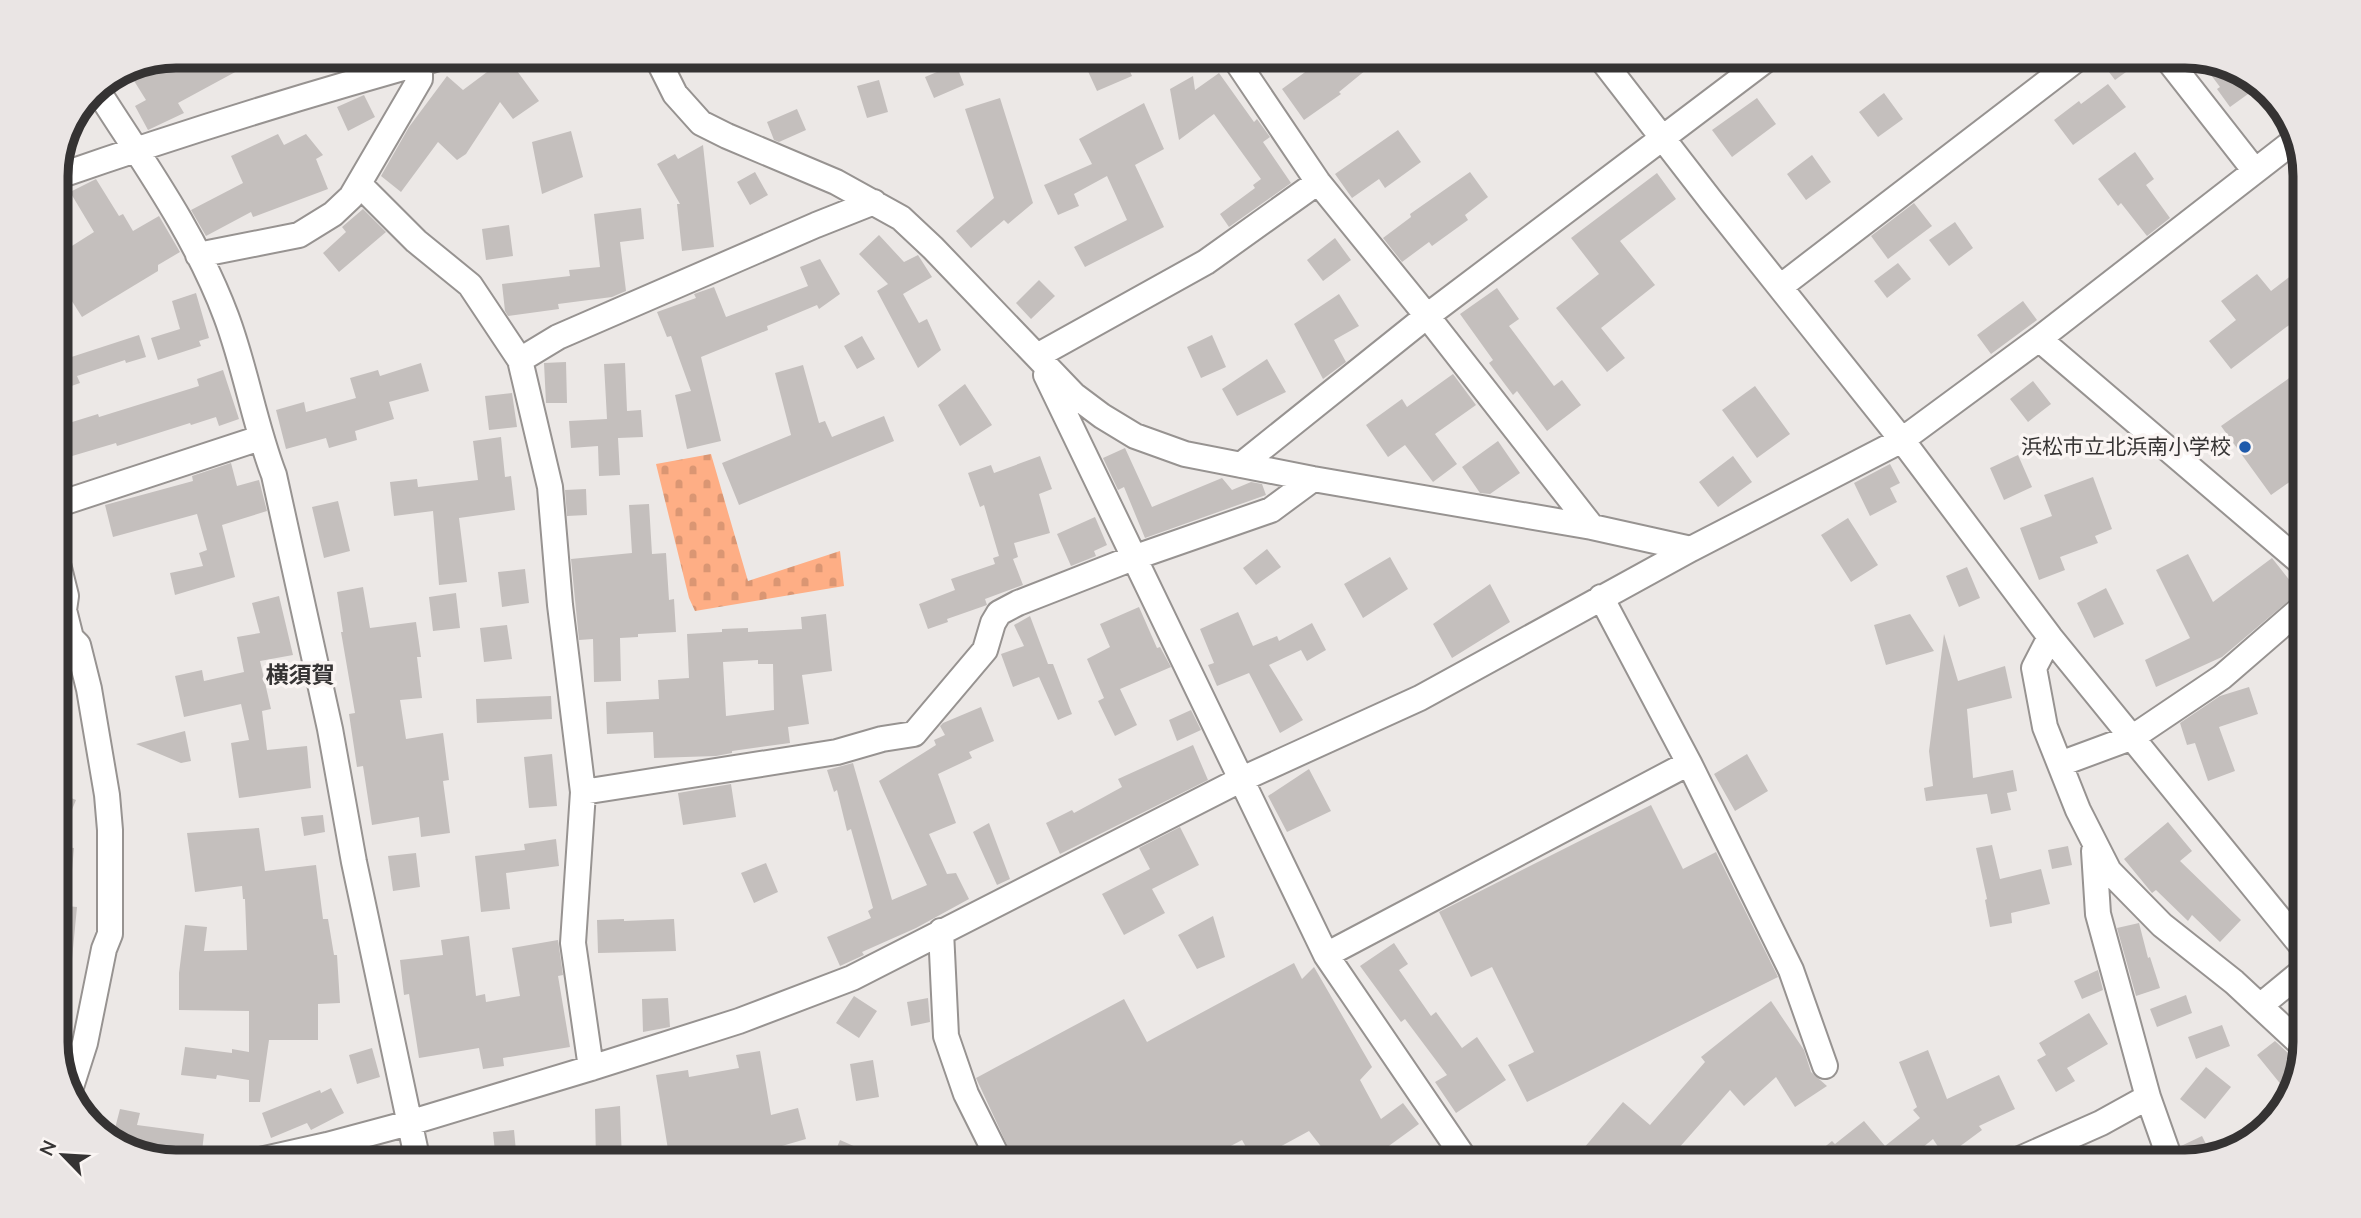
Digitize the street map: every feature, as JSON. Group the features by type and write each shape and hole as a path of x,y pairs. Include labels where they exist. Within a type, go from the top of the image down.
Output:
{"street":[{"path":"68,173 136,149 403,68"},
{"path":"198,255 299,235 333,214 351,197 359,184 420,79 420,68"},
{"path":"662,68 675,94 701,123 836,181 901,218 1074,395 1135,436 1185,454 1313,480 1592,527 1691,549"},
{"path":"1241,68 1318,182 1592,527"},
{"path":"1608,68 1902,440 2050,637 2293,935"},
{"path":"1241,465 1427,316 1755,68"},
{"path":"1780,287 2065,68"},
{"path":"2174,68 2255,172"},
{"path":"102,98 159,184 198,255 235,342 249,384 260,438 274,475 330,729 354,862 415,1150"},
{"path":"335,1150 409,1123 739,1021 841,982 1242,779 1420,698 1601,597 1902,440 2039,339 2288,146"},
{"path":"1037,356 1206,262 1318,182"},
{"path":"359,184 416,241 470,285 520,360 550,487 560,605 583,792 573,943 591,1068"},
{"path":"520,360 558,337 874,202"},
{"path":"2039,339 2293,556"},
{"path":"1037,356 1326,955 1459,1150"},
{"path":"68,501 260,438"},
{"path":"583,792 837,752 882,739 914,734 985,650 999,613 1133,558 1271,510 1313,480"},
{"path":"1601,597 1689,763 1791,970 1825,1066"},
{"path":"2060,764 2133,737 2222,677 2293,615"},
{"path":"68,628 73,642 78,645 89,689 107,795 110,830 110,934 106,938 85,1043 74,1077"},
{"path":"2050,637 2034,668 2045,727 2109,872 2162,925 2293,1037"},
{"path":"1326,955 1689,763"},
{"path":"2093,839 2098,914 2148,1097 2167,1150"},
{"path":"941,931 946,1036 967,1094 994,1150"},
{"path":"2260,1006 2293,979"},
{"path":"2040,1150 2101,1123 2148,1097"}],"green space":[{"path":"711,454 748,581 840,551 844,586 695,611 689,598 656,464"}],"building":[{"path":"176,68 243,68 178,103 184,113 148,130 135,106 146,100 132,78 155,70"},
{"path":"492,68 515,68 539,101 513,119 500,102 466,154 457,160 438,142 401,192 381,176 409,127 447,76 463,90"},
{"path":"946,68 958,68 964,85 934,98 925,77"},
{"path":"1086,68 1128,68 1132,76 1097,91"},
{"path":"1311,68 1368,68 1339,92 1341,94 1304,120 1282,89"},
{"path":"2106,68 2132,68 2115,80"},
{"path":"2208,70 2232,79 2252,91 2230,107 2217,89 2220,87"},
{"path":"1219,73 1254,122 1257,119 1270,137 1263,142 1291,183 1229,227 1220,214 1255,188 1253,185 1261,179 1214,114 1179,140 1170,89 1193,76 1195,90"},
{"path":"879,80 888,112 867,118 857,86"},
{"path":"2108,84 2126,107 2073,145 2054,120"},
{"path":"1884,93 1903,119 1878,137 1859,112"},
{"path":"364,95 375,117 348,131 337,107"},
{"path":"1000,98 1033,203 1008,224 1004,220 971,248 956,231 994,198 965,109"},
{"path":"1757,98 1776,124 1732,157 1712,130"},
{"path":"1144,103 1164,149 1135,165 1164,227 1085,267 1074,247 1127,220 1107,176 1074,194 1079,206 1058,215 1044,185 1092,164 1079,139"},
{"path":"797,109 806,130 779,142 774,140 767,122"},
{"path":"1398,130 1421,162 1385,188 1379,179 1352,198 1335,174"},
{"path":"571,131 583,177 542,194 532,142"},
{"path":"278,134 284,145 306,134 323,155 316,159 328,189 253,217 251,212 206,236 191,210 243,183 231,156"},
{"path":"703,145 714,247 682,251 677,204 680,204 657,164 675,154 678,159"},
{"path":"2135,152 2154,179 2146,185 2170,218 2147,236 2121,203 2118,206 2098,179"},
{"path":"1812,155 1831,182 1806,200 1787,174"},
{"path":"755,172 768,195 750,205 737,182"},
{"path":"1470,172 1488,197 1465,215 1468,220 1432,246 1429,242 1402,262 1383,238 1411,217 1410,214"},
{"path":"1657,173 1676,199 1620,241 1655,285 1601,328 1625,358 1607,372 1556,308 1599,274 1571,238"},
{"path":"96,179 119,216 123,214 133,231 159,216 180,252 158,265 158,271 82,317 68,295 68,248 94,232 70,192"},
{"path":"1914,203 1932,226 1888,259 1871,236"},
{"path":"641,208 644,239 620,242 626,291 612,297 558,304 559,309 508,316 502,284 570,276 569,270 600,267 594,214"},
{"path":"363,209 386,232 339,272 323,253 346,232 342,227"},
{"path":"1955,222 1973,248 1949,266 1929,240"},
{"path":"509,225 513,256 486,260 482,229"},
{"path":"879,235 904,262 918,255 932,277 903,294 919,323 927,319 941,350 918,368 877,291 888,284 859,254"},
{"path":"1335,238 1351,260 1323,281 1307,260"},
{"path":"820,259 840,294 819,309 817,305 767,326 768,330 701,357 721,441 687,449 675,395 691,391 671,336 667,337 657,312 696,298 694,294 714,287 726,317 808,286 800,267"},
{"path":"1898,263 1911,279 1887,298 1874,281"},
{"path":"2257,274 2271,291 2293,274 2293,322 2231,369 2209,341 2236,320 2221,301"},
{"path":"1039,280 1055,296 1031,319 1016,303"},
{"path":"1497,288 1519,319 1509,326 1554,386 1562,380 1581,405 1547,431 1517,391 1513,395 1489,363 1493,360 1460,314"},
{"path":"196,293 209,338 199,341 201,346 158,360 151,338 180,329 172,301"},
{"path":"1339,294 1359,326 1334,340 1346,362 1323,379 1294,324"},
{"path":"2023,301 2037,320 1991,354 1977,335"},
{"path":"139,335 146,357 126,363 125,360 77,376 80,383 68,387 68,358"},
{"path":"1212,335 1226,367 1201,378 1187,347"},
{"path":"862,336 875,359 857,369 844,346"},
{"path":"1267,359 1286,392 1237,416 1222,389"},
{"path":"566,362 567,403 546,403 544,363"},
{"path":"421,363 429,391 389,402 394,419 355,431 357,440 329,448 326,438 286,449 276,410 304,402 306,412 356,398 350,378 378,370 380,376"},
{"path":"625,363 627,411 641,410 643,437 618,438 620,475 599,476 598,446 571,448 569,421 607,419 604,364"},
{"path":"803,365 819,423 825,421 832,437 884,416 894,441 739,505 722,463 791,435 775,373"},
{"path":"223,370 239,419 219,426 216,417 68,457 68,423 98,414 99,417 199,386 197,379"},
{"path":"1453,374 1476,405 1435,434 1457,464 1433,482 1405,445 1388,457 1366,425 1402,399 1407,407"},
{"path":"2293,375 2293,479 2271,495 2221,426"},
{"path":"2033,381 2051,404 2028,422 2010,399"},
{"path":"965,384 992,425 960,446 938,405"},
{"path":"1755,386 1790,434 1757,458 1722,410"},
{"path":"512,393 517,427 489,430 485,396"},
{"path":"501,437 505,477 511,476 515,510 459,518 467,582 439,585 433,511 394,516 390,482 417,479 418,487 478,480 473,441"},
{"path":"1498,441 1520,473 1490,494 1480,493 1462,467"},
{"path":"1125,448 1152,507 1222,478 1232,490 1251,482 1262,484 1266,495 1145,538 1124,487 1118,490 1103,458"},
{"path":"2018,455 2032,487 2004,500 1990,468"},
{"path":"1040,456 1052,489 1039,494 1050,533 1014,543 1018,557 1013,559 1023,585 985,599 987,605 947,619 948,622 928,629 919,604 955,590 951,579 995,564 993,558 999,556 984,505 980,507 968,473 991,465 994,473"},
{"path":"1733,456 1752,482 1718,507 1699,482"},
{"path":"231,463 237,486 259,480 267,511 222,525 235,577 175,595 170,573 203,566 199,553 207,550 197,514 113,537 105,505 193,481 192,476"},
{"path":"1890,464 1900,483 1890,488 1897,502 1870,516 1854,483"},
{"path":"2093,477 2112,529 2095,536 2098,543 2060,557 2065,570 2039,580 2020,528 2052,516 2044,495"},
{"path":"586,489 587,515 567,516 565,490"},
{"path":"338,501 350,551 324,558 312,507"},
{"path":"649,504 652,554 666,553 669,600 674,599 676,632 620,638 621,681 594,682 593,639 579,640 571,559 632,553 629,505"},
{"path":"1095,517 1107,545 1094,551 1096,556 1071,566 1057,534"},
{"path":"1848,518 1878,565 1851,582 1821,535"},
{"path":"1267,549 1281,567 1256,585 1243,568"},
{"path":"2188,554 2213,602 2272,558 2293,584 2293,597 2222,657 2156,687 2145,660 2190,638 2156,570"},
{"path":"1390,557 1408,589 1363,618 1344,584"},
{"path":"1967,567 1980,598 1959,607 1946,576"},
{"path":"525,569 529,603 502,607 498,572"},
{"path":"1490,584 1510,622 1452,658 1433,624"},
{"path":"363,587 370,628 416,622 421,657 417,657 422,698 400,700 406,739 443,733 449,780 443,781 450,833 421,837 419,817 372,825 363,766 357,767 349,714 355,713 337,592"},
{"path":"2106,588 2124,624 2094,638 2077,603"},
{"path":"456,593 460,628 433,631 429,597"},
{"path":"279,596 293,655 260,661 271,709 262,711 267,750 307,746 311,788 239,798 231,743 249,740 241,704 184,717 175,676 202,670 204,681 244,672 237,637 260,633 252,603"},
{"path":"1139,607 1157,648 1160,647 1171,667 1120,689 1137,725 1115,736 1098,701 1104,698 1087,659 1110,647 1100,624"},
{"path":"1238,612 1253,646 1277,636 1279,641 1312,623 1326,650 1307,661 1301,650 1269,665 1303,720 1280,733 1249,673 1217,686 1208,665 1214,663 1200,629"},
{"path":"826,614 832,671 802,675 809,724 788,727 790,743 732,751 716,756 654,758 653,732 607,734 606,702 659,699 658,680 689,678 687,634 722,632 722,629 748,628 748,632 802,629 801,617","holes":["758,660 758,664 773,664 774,710 726,716 723,662"]},
{"path":"1910,614 1934,651 1886,665 1874,625"},
{"path":"1030,616 1048,664 1053,664 1072,714 1058,720 1039,677 1013,687 1001,654 1024,646 1014,625"},
{"path":"507,625 512,659 484,662 480,628"},
{"path":"1944,634 1958,681 2005,666 2012,698 1967,709 1973,778 2013,770 2017,791 2007,793 2011,810 1991,814 1987,794 1926,801 1924,788 1933,786 1929,751"},
{"path":"2249,687 2258,714 2219,727 2235,771 2208,781 2195,743 2187,745 2180,723 2220,696"},
{"path":"551,696 552,719 477,723 476,699"},
{"path":"981,707 994,741 969,752 972,758 938,774 956,823 929,834 947,874 956,873 969,899 916,928 862,952 864,955 840,966 827,937 871,918 868,911 873,908 851,829 847,831 837,790 834,792 827,770 853,763 892,900 927,885 879,781 936,745 934,740 945,735 940,726 943,723"},
{"path":"1191,710 1201,730 1177,741 1169,720"},
{"path":"185,731 191,761 181,763 136,744"},
{"path":"1193,745 1208,780 1060,854 1046,823 1072,810 1074,813 1122,787 1118,779"},
{"path":"552,754 557,806 529,808 524,757"},
{"path":"1747,754 1768,791 1735,811 1714,774"},
{"path":"1309,769 1331,811 1287,832 1268,796"},
{"path":"731,784 736,817 683,825 678,793"},
{"path":"68,797 76,800 68,819"},
{"path":"1651,805 1683,869 1716,852 1778,977 1527,1102 1508,1065 1534,1052 1492,967 1471,977 1439,912"},
{"path":"323,815 325,832 304,836 301,817"},
{"path":"2168,822 2192,851 2180,861 2241,920 2220,942 2192,915 2188,921 2156,890 2152,893 2124,859"},
{"path":"989,823 1010,879 997,885 973,832"},
{"path":"1180,827 1199,865 1152,889 1165,913 1124,935 1102,894 1150,869 1139,848"},
{"path":"259,828 265,871 316,865 323,919 328,919 334,955 337,955 340,1003 318,1004 318,1040 269,1040 260,1102 249,1102 249,1080 217,1075 216,1079 181,1075 185,1047 232,1053 232,1049 249,1052 249,1011 179,1010 179,973 185,925 207,927 204,951 247,950 242,886 195,892 187,833"},
{"path":"556,839 559,866 506,873 510,909 481,912 475,856 525,850 524,844"},
{"path":"1992,845 2000,879 2041,869 2050,904 2011,913 2012,923 1990,927 1976,848"},
{"path":"2068,846 2072,865 2052,869 2048,850"},
{"path":"68,847 74,848 68,903"},
{"path":"416,853 420,887 393,891 388,856"},
{"path":"766,863 778,892 754,903 741,873"},
{"path":"68,906 77,907 68,990"},
{"path":"1213,916 1225,957 1197,969 1178,935"},
{"path":"674,919 676,951 598,953 597,920"},
{"path":"2139,923 2148,958 2150,957 2160,988 2136,996 2117,928"},
{"path":"469,936 476,996 485,994 486,1002 520,996 512,948 558,940 563,975 558,976 570,1047 503,1058 504,1066 483,1069 479,1048 419,1058 409,994 404,995 400,960 443,955 441,940"},
{"path":"1394,943 1408,964 1399,970 1431,1016 1436,1012 1462,1048 1477,1037 1506,1080 1456,1113 1435,1082 1447,1075 1405,1019 1401,1022 1360,966"},
{"path":"1294,963 1302,979 1314,967 1372,1067 1360,1080 1381,1119 1403,1103 1419,1124 1383,1150 1324,1150 1309,1131 1274,1150 1248,1150 1242,1140 1223,1150 1009,1150 976,1078 1124,999 1147,1042"},
{"path":"2098,970 2103,990 2082,999 2074,981"},
{"path":"2186,995 2192,1013 2157,1027 2150,1009"},
{"path":"854,996 877,1011 859,1038 836,1023"},
{"path":"668,998 670,1027 643,1032 642,999"},
{"path":"928,998 930,1022 911,1026 907,1002"},
{"path":"1771,1001 1804,1050 1811,1072 1827,1086 1795,1107 1776,1077 1744,1106 1730,1090 1679,1150 1582,1150 1623,1102 1650,1125 1705,1062 1701,1057"},
{"path":"2089,1013 2108,1044 2067,1068 2075,1081 2056,1092 2037,1060 2046,1055 2039,1043"},
{"path":"2222,1025 2230,1046 2196,1059 2188,1037"},
{"path":"2275,1041 2292,1057 2283,1087 2257,1055"},
{"path":"372,1048 380,1077 357,1084 349,1055"},
{"path":"1928,1050 1947,1099 1999,1075 2015,1109 1979,1126 1982,1130 1959,1147 1961,1150 1940,1150 1933,1139 1920,1150 1821,1150 1832,1141 1835,1144 1864,1121 1885,1146 1920,1118 1913,1110 1917,1107 1899,1062"},
{"path":"760,1051 771,1115 798,1108 806,1139 768,1150 668,1150 656,1075 688,1070 689,1077 739,1068 736,1055"},
{"path":"873,1060 879,1097 856,1101 850,1064"},
{"path":"2206,1067 2231,1087 2205,1119 2180,1099"},
{"path":"331,1088 344,1113 311,1130 307,1123 271,1138 262,1113"},
{"path":"620,1106 622,1150 596,1150 595,1109"},
{"path":"120,1109 140,1113 137,1125 204,1134 202,1150 155,1148 114,1131"},
{"path":"514,1130 516,1150 495,1150 493,1132"},
{"path":"2202,1136 2208,1147 2182,1150 2181,1146"},
{"path":"840,1140 863,1150 836,1150"}],"place":[{"name":"浜松市立北浜南小学校","path":"2245,447"}],"district":[{"name":"横須賀","path":"300,675"}]}
